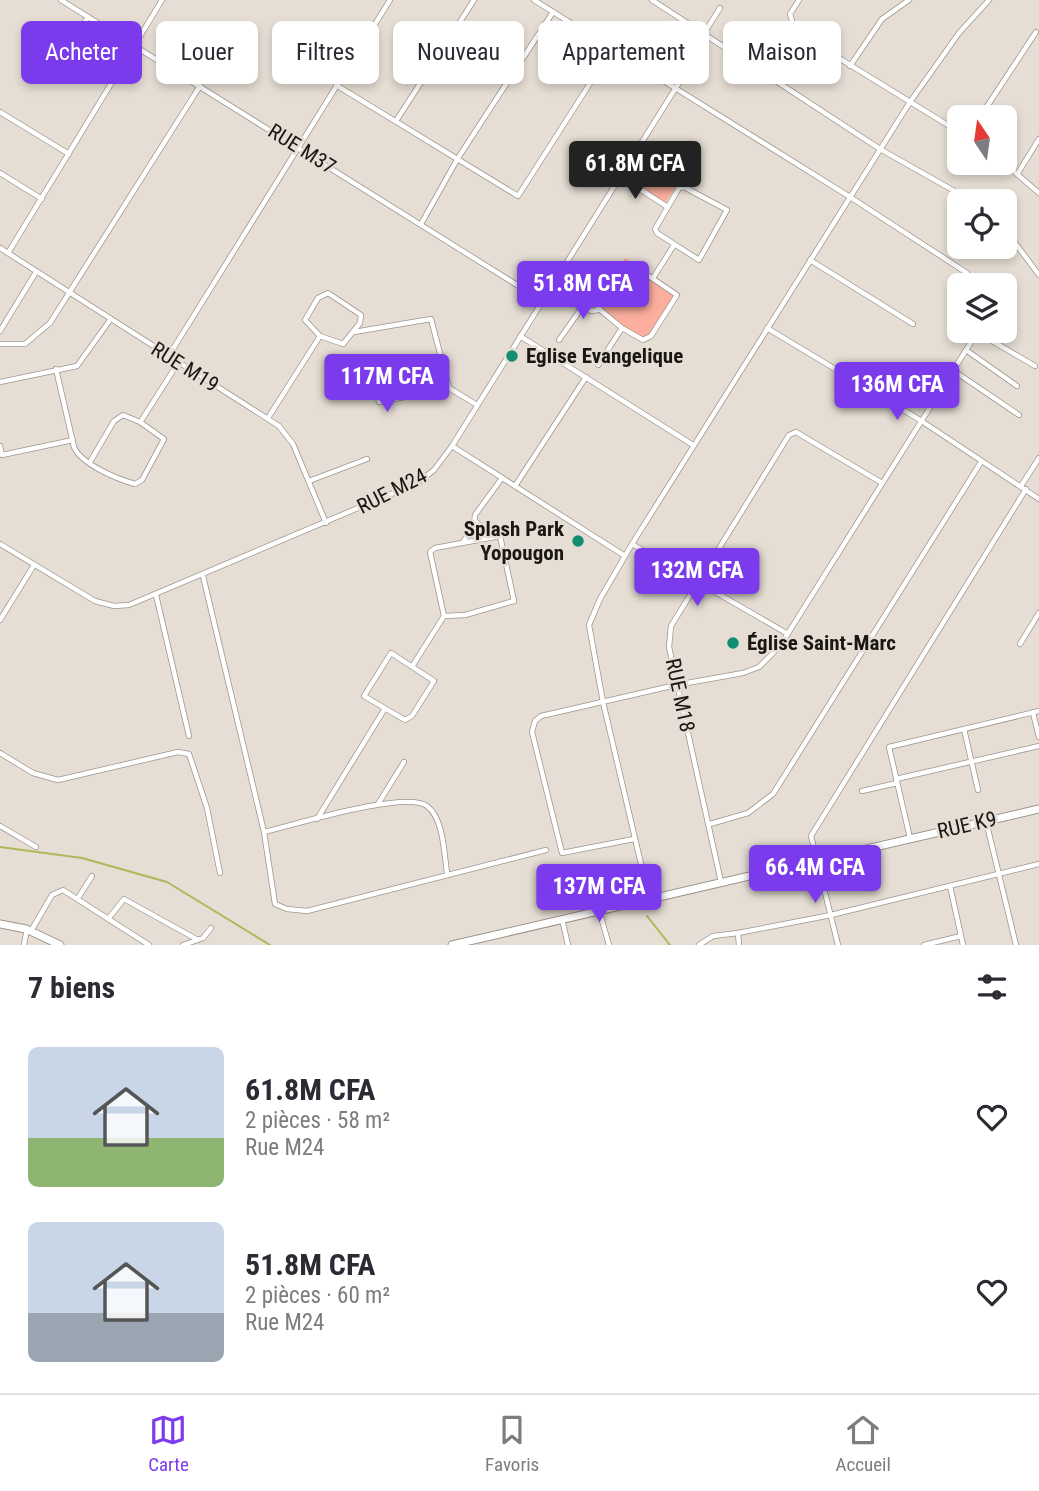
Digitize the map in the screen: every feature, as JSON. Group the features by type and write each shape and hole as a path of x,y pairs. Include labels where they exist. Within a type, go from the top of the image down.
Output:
{"street":[{"name":"RUE M37","path":"61,0 94,21"},
{"path":"142,36 162,0"},
{"path":"169,357 390,0"},
{"path":"396,121 474,0"},
{"path":"534,0 567,21"},
{"path":"652,0 682,21"},
{"path":"799,0 790,14 796,30 947,125"},
{"path":"850,66 882,19 909,0"},
{"path":"649,898 603,702 589,625 600,599 632,544 910,102 959,33 989,0"},
{"name":"RUE M24","path":"709,29 720,8"},
{"path":"421,223 458,159 553,12"},
{"path":"86,21 88,17"},
{"path":"988,105 1036,32"},
{"path":"709,40 880,149 951,189"},
{"name":"RUE M37","path":"142,51 541,300"},
{"path":"8,253 113,84"},
{"path":"336,85 518,196 590,84"},
{"path":"668,84 967,273"},
{"name":"RUE M24","path":"0,544 77,592 105,604 130,605 203,576 425,478 452,446 676,84"},
{"path":"0,344 19,345 34,339 50,323 200,86"},
{"path":"0,112 69,154"},
{"path":"1039,139 1018,173 1039,193"},
{"path":"0,173 41,199"},
{"path":"618,176 666,206"},
{"path":"684,187 727,210 699,260 674,245 655,229 666,206 679,188 684,187"},
{"path":"653,278 674,245"},
{"path":"1017,245 1039,275"},
{"name":"RUE M19","path":"0,247 69,294 279,426 293,444 326,523"},
{"path":"810,260 913,324"},
{"path":"573,299 593,312 598,310 625,266 631,264 677,294 670,309 647,339 643,340 598,310"},
{"path":"0,331 36,272"},
{"path":"328,293 361,315 360,323 354,332 343,344 320,336 308,326 306,317 318,298 328,293"},
{"path":"559,340 583,306"},
{"path":"354,332 430,319 449,388"},
{"path":"0,382 81,363 110,320"},
{"path":"598,365 622,328"},
{"path":"767,328 920,421 1039,499"},
{"path":"268,418 320,336"},
{"path":"520,336 694,445"},
{"path":"635,839 562,853 532,732 534,721 541,716 743,673 759,667 788,634 970,343"},
{"path":"997,343 1035,366"},
{"path":"966,350 1017,386"},
{"path":"369,362 379,402 449,388 477,405"},
{"path":"140,422 178,363"},
{"path":"56,369 77,454 90,462 130,483 139,483 165,441 129,416 116,418 90,462"},
{"path":"954,371 1019,415"},
{"path":"515,486 586,377"},
{"name":"RUE M18","path":"721,882 669,647 671,626 793,433 882,483"},
{"path":"0,446 2,455 73,440"},
{"path":"452,446 625,556"},
{"path":"838,945 811,836 1024,488 1039,458"},
{"path":"309,481 367,459"},
{"path":"709,824 748,813 774,794 981,462"},
{"path":"463,542 475,521 475,515 502,478"},
{"path":"475,521 492,536"},
{"path":"413,665 444,616 430,552 435,548 492,536 500,538 514,601 465,615 444,616"},
{"path":"632,544 788,634"},
{"path":"0,620 34,565"},
{"path":"203,576 264,832 275,904 287,909 307,911 546,849"},
{"path":"156,595 189,737"},
{"path":"1020,644 1039,613"},
{"path":"391,653 433,679 409,718 402,720 384,710 366,699 365,694 391,653"},
{"path":"317,819 384,710"},
{"path":"910,839 889,749 891,746 1036,712 1039,737"},
{"path":"964,729 978,790"},
{"path":"862,791 1039,746"},
{"path":"0,753 33,773 58,779 178,752 189,754 207,807 220,873"},
{"path":"378,805 404,762"},
{"path":"264,832 378,805 411,800 427,806 439,829 447,873"},
{"name":"RUE K9","path":"452,945 1039,809"},
{"path":"986,821 1016,945"},
{"path":"0,826 36,847"},
{"path":"699,945 717,934 738,933 831,915 1039,864"},
{"path":"78,898 92,876"},
{"path":"950,886 963,945"},
{"path":"24,945 29,930 54,892 63,890 149,945"},
{"path":"108,919 124,899 198,940"},
{"path":"599,910 609,945"},
{"path":"562,919 568,945"},
{"path":"0,924 29,930 60,945"},
{"path":"183,945 198,940 211,928"},
{"path":"738,933 739,945"},
{"path":"924,945 961,936"}],"shaded area":[{"path":"649,158 682,177 665,203 633,184"},
{"path":"625,258 677,291 644,343 592,309"}],"waterway":[{"path":"0,847 82,858 167,882 270,945"},
{"path":"647,916 670,945"}],"place":[{"name":"Eglise Evangelique","path":"512,356"},
{"name":"Splash Park Yopougon","path":"578,541"},
{"name":"Église Saint-Marc","path":"733,643"}]}
